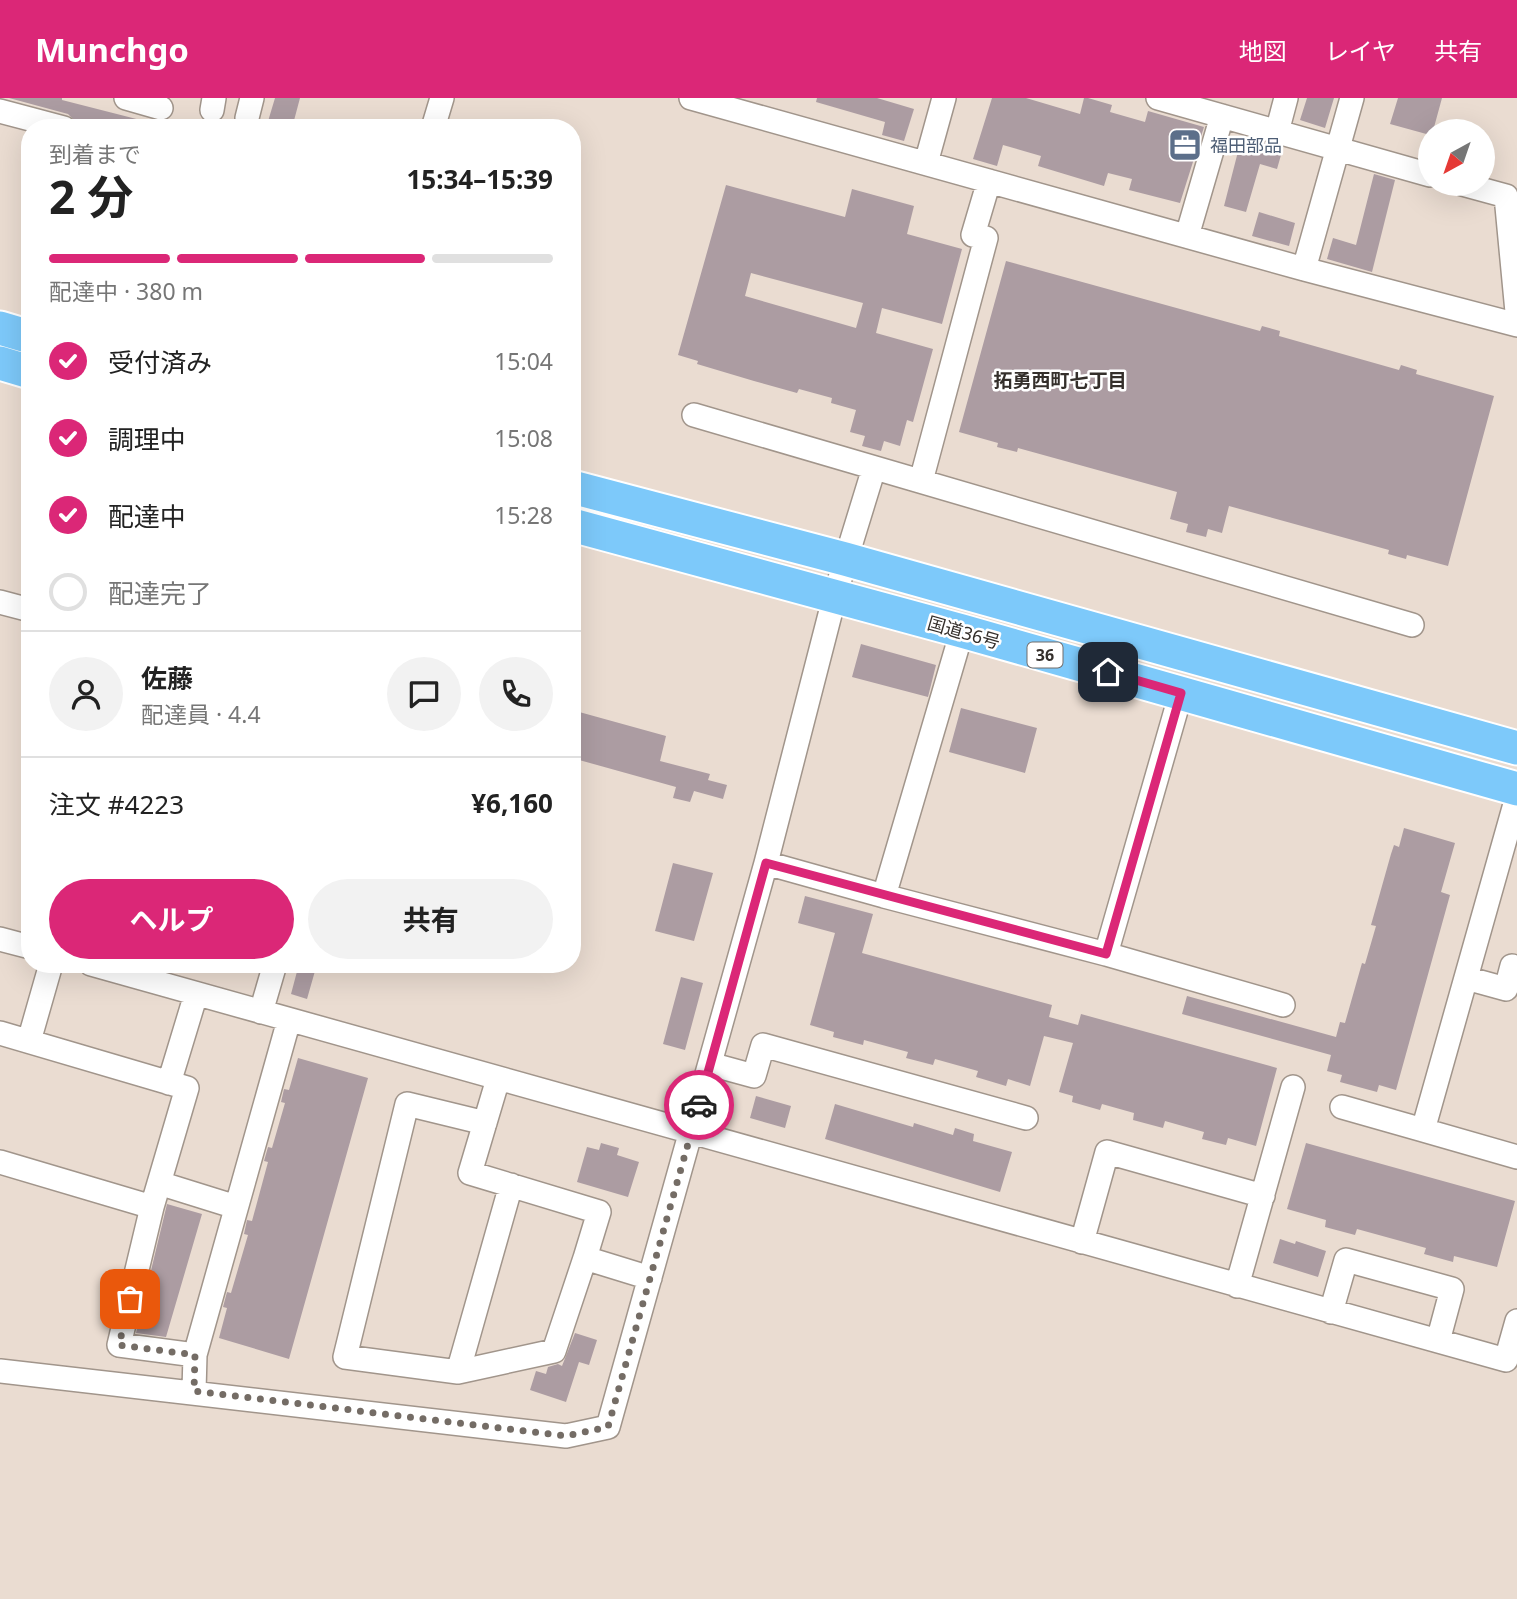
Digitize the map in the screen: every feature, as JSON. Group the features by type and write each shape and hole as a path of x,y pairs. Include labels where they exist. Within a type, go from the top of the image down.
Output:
{"highway":[{"path":"0,328 21,334"},
{"path":"0,363 21,369"},
{"name":"36","path":"581,489 845,559 1517,748"},
{"name":"国道36号","path":"581,527 835,595 1517,789"}],"street":[{"path":"126,98 161,107"},
{"path":"436,119 442,98"},
{"path":"691,98 1517,326"},
{"path":"926,163 944,98"},
{"path":"1158,98 1418,172"},
{"path":"1277,132 1286,98"},
{"path":"1304,269 1352,98"},
{"path":"0,111 30,119"},
{"path":"1186,236 1222,116"},
{"path":"921,481 986,238 973,235 989,181"},
{"path":"1495,193 1506,196 1517,312"},
{"path":"694,415 1412,625"},
{"path":"0,1371 194,1391 566,1436 608,1427 766,863 835,595 874,468"},
{"path":"0,602 21,608"},
{"path":"884,896 962,631"},
{"path":"1106,954 1181,693"},
{"path":"1423,1130 1466,978 1510,848 1517,797"},
{"path":"766,863 1106,954 1283,1005"},
{"path":"0,939 21,945"},
{"path":"1466,978 1506,989 1512,966 1517,968"},
{"path":"29,1041 48,973"},
{"path":"122,973 1506,1360 1517,1321"},
{"path":"261,1012 272,973"},
{"path":"169,1083 196,994"},
{"path":"194,1391 195,1355 289,1020"},
{"path":"0,1032 187,1088 152,1207 119,1345 195,1355"},
{"path":"710,1064 754,1076 763,1045 1026,1118"},
{"path":"485,1123 407,1104 345,1357 458,1372 554,1351 598,1212 470,1173 485,1123 498,1079"},
{"path":"1237,1286 1293,1087"},
{"path":"1342,1107 1517,1157"},
{"path":"1082,1242 1107,1152 1263,1196"},
{"path":"0,1162 152,1207"},
{"path":"159,1183 236,1207"},
{"path":"458,1372 511,1185"},
{"path":"585,1258 650,1278"},
{"path":"1331,1312 1346,1260 1452,1289 1438,1341"}],"building":[{"path":"9,98 62,98 136,119 73,119 68,114"},
{"path":"275,98 300,98 294,119 269,119"},
{"path":"817,98 877,98 914,109 904,141 882,135 885,122 816,102"},
{"path":"992,98 1026,98 1080,114 1084,98 1088,98 1112,105 1110,112 1145,122 1148,111 1204,127 1180,203 1129,190 1132,179 1108,173 1104,186 1038,166 1041,156 1003,145 997,166 973,159"},
{"path":"1307,98 1334,98 1325,128 1300,120"},
{"path":"1398,98 1442,98 1436,119 1418,119 1418,132 1390,124"},
{"path":"1242,136 1283,148 1277,169 1260,164 1246,212 1224,206"},
{"path":"1374,174 1395,180 1372,272 1327,259 1333,238 1356,245"},
{"path":"726,185 845,217 852,189 914,206 907,234 962,249 942,324 882,308 876,333 933,349 913,422 907,420 900,446 884,441 881,451 862,446 865,436 850,432 856,410 831,403 832,398 799,389 797,393 754,381 697,364 698,361 678,355","holes":["751,273 863,303 856,328 745,296"]},
{"path":"1259,212 1295,223 1289,246 1252,236"},
{"path":"1006,261 1260,331 1262,326 1280,331 1279,336 1399,370 1401,365 1417,370 1416,374 1494,396 1448,566 1407,555 1406,559 1388,554 1389,550 1229,506 1222,533 1208,529 1206,537 1186,532 1188,524 1170,519 1177,492 1018,448 1017,452 997,447 998,443 959,432"},
{"path":"861,644 936,665 928,697 852,677"},
{"path":"961,708 1037,728 1025,773 949,752"},
{"path":"581,712 666,736 660,761 710,774 708,780 727,785 723,799 694,791 690,802 673,798 676,787 581,761"},
{"path":"1404,828 1455,843 1441,892 1450,895 1396,1090 1379,1085 1377,1092 1340,1082 1342,1075 1327,1071 1331,1055 1182,1014 1187,996 1336,1037 1340,1022 1345,1023 1362,963 1365,964 1376,926 1371,925 1391,854 1394,845 1399,847"},
{"path":"673,863 713,873 694,941 655,931"},
{"path":"805,896 873,914 862,953 1052,1005 1049,1017 1078,1025 1081,1014 1277,1068 1256,1146 1228,1138 1226,1145 1202,1139 1204,1132 1165,1121 1163,1128 1133,1120 1134,1113 1102,1104 1100,1110 1072,1102 1073,1096 1059,1092 1073,1043 1044,1036 1030,1086 1008,1079 1006,1086 976,1077 978,1071 935,1059 933,1065 906,1058 908,1052 864,1040 863,1045 833,1037 834,1032 810,1025 835,933 798,923"},
{"path":"297,973 314,973 307,999 291,994"},
{"path":"681,977 703,983 685,1050 663,1044"},
{"path":"298,1058 368,1078 289,1359 219,1338 227,1308 223,1307 227,1292 231,1293 248,1235 244,1234 247,1220 252,1221 268,1162 264,1161 268,1147 272,1148 285,1103 281,1102 284,1089 289,1090"},
{"path":"756,1096 791,1106 785,1128 750,1118"},
{"path":"835,1104 913,1127 914,1123 953,1135 955,1128 974,1134 973,1141 1012,1152 1000,1192 825,1139"},
{"path":"601,1143 619,1148 617,1155 639,1162 628,1197 577,1182 587,1147 599,1150"},
{"path":"1306,1143 1515,1201 1497,1267 1454,1256 1453,1262 1424,1254 1426,1248 1357,1229 1355,1235 1325,1227 1326,1220 1287,1209"},
{"path":"167,1204 202,1214 166,1337 136,1333"},
{"path":"1280,1239 1295,1244 1296,1241 1326,1251 1318,1277 1273,1263"},
{"path":"575,1333 597,1340 589,1365 579,1362 566,1402 530,1390 536,1371 546,1374 548,1367 558,1364 562,1366"}],"way so far":[{"path":"130,1299 119,1345 195,1355 194,1391 566,1436 608,1427 699,1105"}],"place":[{"name":"福田部品","path":"1185,145"}],"district":[{"name":"拓勇西町七丁目","path":"1060,380"}],"route":[{"path":"699,1105 766,863 1106,954 1181,693 1108,672"}]}
